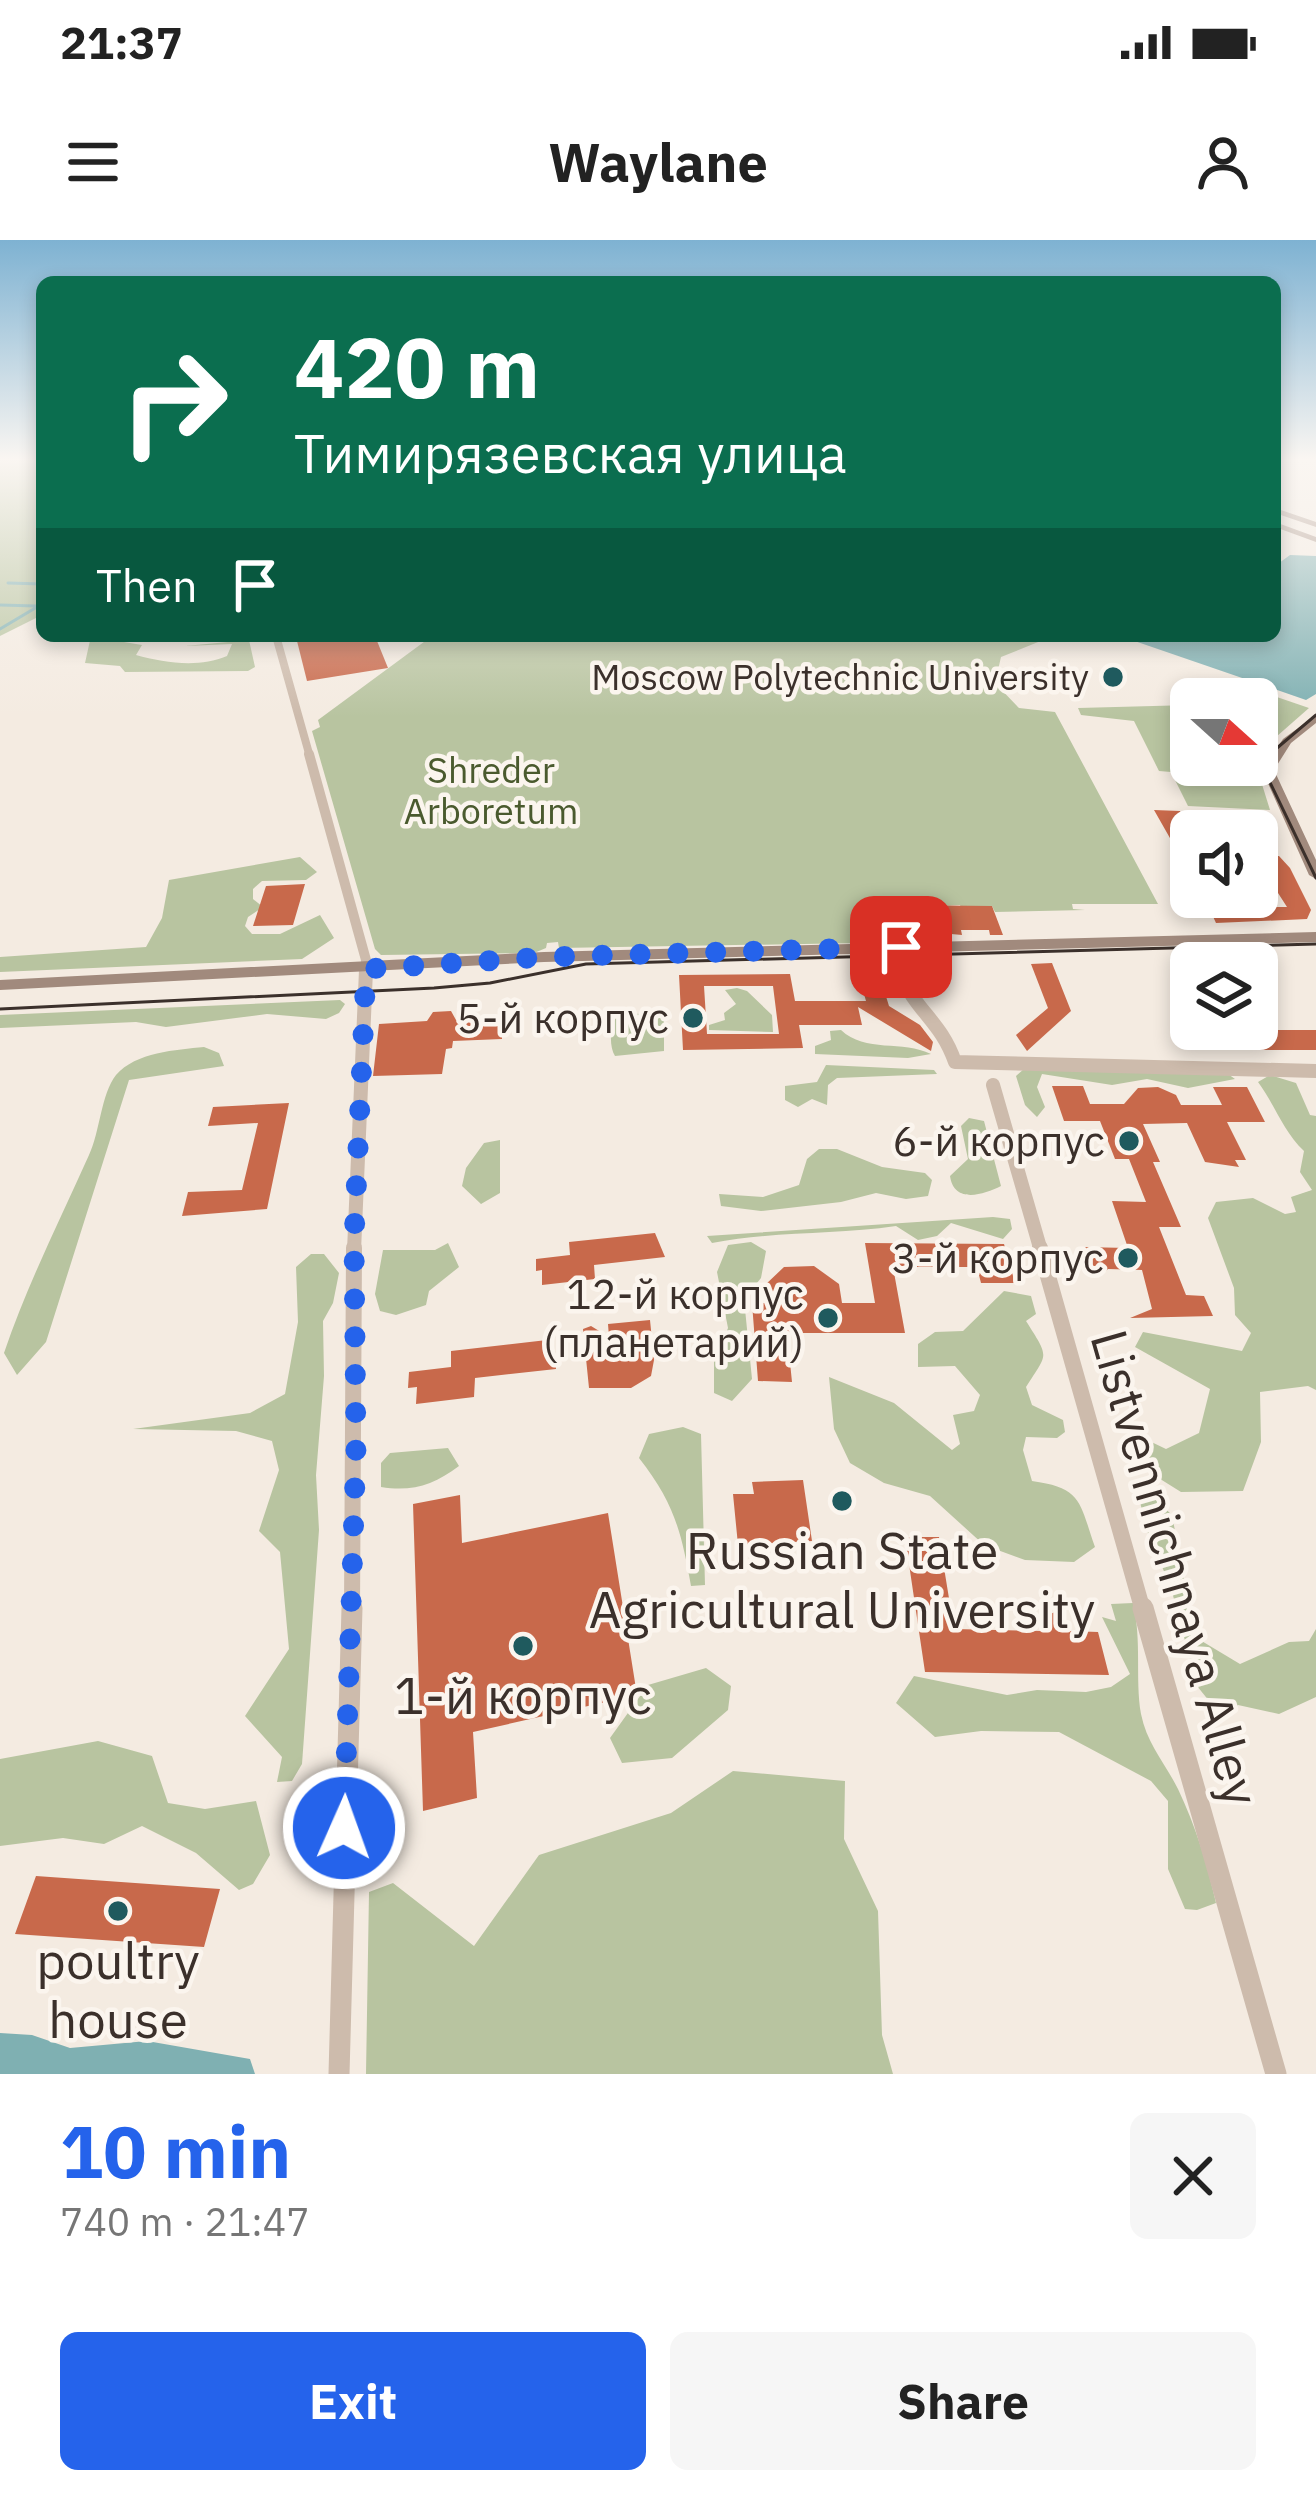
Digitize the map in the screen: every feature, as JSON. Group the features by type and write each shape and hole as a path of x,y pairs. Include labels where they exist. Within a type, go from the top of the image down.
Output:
{"main road":[{"path":"1316,718 1287,741 1268,770 1316,875"},
{"path":"0,985 485,962 580,968 1316,937"},
{"path":"891,953 1316,948"}],"street":[{"path":"279,642 366,969 354,1239 356,1448 339,2074"},
{"path":"891,953 910,1000 944,1031 955,1062 1316,1071"},
{"name":"Listvennichnaya Alley","path":"993,1085 1276,2074"}],"green space":[{"path":"0,546 36,546 36,618 0,636"},
{"path":"90,642 142,645 136,655 182,663 227,656 232,644 185,646 249,642 255,667 248,671 125,672 120,666 85,663"},
{"name":"Shreder Arboretum","path":"424,642 1038,642 1001,657 995,683 1019,708 1055,712 1158,904 1072,904 1073,909 1085,910 995,912 992,906 963,912 960,905 853,910 860,943 559,948 558,942 547,943 534,953 381,955 375,949 312,731 320,727 318,720"},
{"path":"1278,697 1309,708 1278,735"},
{"path":"1170,706 1170,772 1159,771 1134,721 1081,715 1078,708"},
{"path":"1178,786 1263,786 1270,810 1188,806"},
{"path":"300,857 317,872 306,880 262,881 253,889 253,899 263,907 248,917 245,926 252,934 280,934 320,915 334,938 302,959 0,972 0,957 146,947 162,918 169,880"},
{"path":"725,990 747,991 772,1015 773,1032 709,1030 709,1025 725,1020 724,1013 736,1004"},
{"path":"340,1000 345,1004 339,1013 326,1019 267,1014 166,1027 136,1022 0,1028 0,1015"},
{"path":"621,1013 664,1015 664,1051 615,1056 611,1033"},
{"path":"841,1030 861,1041 931,1054 908,1058 815,1054 815,1046 831,1040 830,1031"},
{"path":"204,1047 219,1053 224,1066 129,1080 46,1342 17,1375 4,1353 93,1146 111,1083 134,1061"},
{"path":"826,1065 934,1070 937,1074 837,1078 828,1085 827,1105 812,1099 798,1107 785,1100 785,1086 817,1082"},
{"path":"1025,1068 1228,1074 1235,1079 1188,1088 1147,1079 1112,1085 1042,1074 1037,1087 1045,1107 1037,1117 1025,1105 1016,1076"},
{"path":"1270,1075 1296,1083 1310,1115 1316,1116 1316,1390 1308,1386 1260,1392 1261,1442 1243,1491 1181,1492 1141,1467 1141,1437 1166,1449 1199,1433 1210,1389 1135,1347 1143,1332 1242,1351 1251,1333 1235,1315 1234,1288 1208,1218 1216,1202 1253,1198 1285,1214 1296,1212 1291,1197 1312,1190 1300,1172 1304,1151 1258,1082"},
{"path":"969,1118 984,1121 1001,1186 970,1195 957,1191 950,1176 968,1159 961,1126"},
{"path":"500,1140 500,1193 481,1204 462,1186 466,1168 484,1143"},
{"path":"819,1149 837,1149 882,1167 925,1173 932,1180 928,1196 906,1199 876,1193 761,1211 721,1206 719,1194 763,1197 799,1185 807,1159"},
{"path":"1010,1219 1012,1229 1003,1239 951,1223 937,1236 918,1240 896,1226 712,1243 707,1236"},
{"path":"751,1242 766,1251 761,1278 744,1299 752,1379 732,1401 714,1393 714,1362 728,1328 717,1272 728,1245"},
{"path":"448,1243 459,1267 429,1291 426,1305 396,1315 380,1311 375,1294 383,1250 435,1250"},
{"path":"311,1254 324,1254 339,1273 333,1303 323,1321 316,1475 319,1530 302,1764 292,1781 277,1782 282,1757 245,1716 289,1649 280,1552 259,1531 279,1470 272,1441 236,1431 133,1429 250,1413 285,1394 298,1322 296,1267"},
{"path":"1004,1291 1031,1296 1036,1314 1026,1321 1043,1355 1026,1387 1032,1405 1063,1420 1065,1432 1057,1438 1026,1437 1023,1450 1032,1481 1061,1488 1081,1508 1095,1547 1074,1562 1025,1560 984,1545 930,1496 884,1483 850,1463 834,1429 829,1377 894,1403 952,1450 960,1444 953,1415 974,1411 980,1395 955,1366 918,1367 918,1344 935,1332 963,1331"},
{"path":"683,1427 701,1434 705,1585 691,1586 674,1518 639,1458 649,1434"},
{"path":"448,1448 459,1466 441,1478 413,1488 381,1487 381,1463 390,1453"},
{"path":"1154,1498 1172,1515 1195,1637 1240,1664 1289,1642 1309,1641 1316,1629 1316,1697 1279,1714 1238,1705 1222,1717 1197,1686 1171,1588 1147,1531 1140,1502"},
{"path":"1133,1603 1144,1725 1190,1817 1216,1903 1197,1910 1185,1909 1168,1869 1168,1801 1151,1781 1059,1732 981,1731 935,1737 896,1703 914,1676 1007,1695 1111,1687 1130,1674 1102,1617 1116,1621 1111,1604"},
{"path":"706,1668 731,1686 728,1710 672,1758 622,1763 610,1738 648,1685"},
{"path":"98,1741 152,1756 168,1803 205,1809 256,1801 270,1855 253,1884 239,1890 196,1853 142,1826 104,1844 63,1838 0,1846 0,1759"},
{"path":"733,1771 845,1781 844,1839 878,1911 882,2035 893,2074 366,2074 369,1892 393,1883 474,1946 539,1855 671,1813"}],"water":[{"path":"1290,555 1316,556 1316,694 1306,700 1278,690 1278,678 1242,678 1137,642 1281,642 1281,562"},
{"path":"0,2033 32,2035 70,2048 147,2041 250,2059 255,2074 0,2074"}],"building":[{"path":"297,642 377,642 388,668 307,681"},
{"path":"1154,810 1170,811 1170,838"},
{"path":"1278,856 1290,868 1311,910 1307,919 1216,923 1214,918 1278,918 1278,907 1287,907 1278,893"},
{"path":"305,884 293,925 253,926 266,886"},
{"path":"895,905 992,906 1003,935 990,935 989,930 961,930 962,935 919,931 920,935 859,939 852,910 896,909"},
{"path":"875,961 889,1006 920,1025 933,1042 931,1051 858,1007 862,1025 799,1025 803,1048 683,1050 679,975 790,974 795,1001 866,1001 855,962","holes":["704,986 773,986 779,1034 707,1034"]},
{"path":"1052,963 1071,1011 1027,1051 1016,1035 1048,1008 1031,964"},
{"path":"451,1011 456,1020 502,1018 502,1039 453,1041 452,1048 446,1049 442,1074 373,1076 379,1024 427,1021 433,1012"},
{"path":"1278,1030 1316,1030 1316,1050 1278,1050"},
{"path":"1052,1086 1083,1086 1090,1104 1124,1104 1138,1088 1158,1087 1176,1095 1181,1105 1222,1105 1213,1087 1247,1087 1265,1122 1227,1122 1246,1160 1235,1160 1239,1167 1205,1162 1187,1123 1143,1124 1160,1162 1153,1162 1181,1227 1159,1227 1186,1295 1204,1296 1213,1316 1130,1318 1152,1309 1142,1270 1108,1269 1100,1276 1089,1270 1082,1247 1128,1248 1112,1201 1146,1202 1129,1159 1115,1159 1100,1121 1064,1121"},
{"path":"289,1103 267,1209 182,1216 188,1192 242,1190 258,1123 208,1126 213,1107"},
{"path":"655,1233 665,1257 594,1265 595,1279 542,1285 542,1270 536,1271 536,1259 570,1255 569,1242"},
{"name":"12-й корпус (планетарий)","path":"865,1243 1004,1244 1015,1283 981,1283 977,1267 893,1267 905,1333 787,1333 792,1382 758,1381 752,1303 766,1303 764,1286 784,1267 814,1266 839,1284 842,1303 875,1303"},
{"path":"650,1320 651,1376 631,1388 589,1388 583,1329 591,1326 609,1337 608,1324"},
{"path":"547,1340 547,1352 555,1351 556,1369 475,1378 474,1397 416,1404 417,1387 408,1388 409,1372 451,1367 451,1351"},
{"path":"803,1480 812,1541 738,1545 733,1494 754,1494 752,1482"},
{"name":"1-й корпус","path":"460,1495 462,1543 608,1513 637,1695 473,1732 477,1798 423,1811 413,1504"},
{"path":"905,1537 939,1537 954,1629 1042,1631 1047,1615 1058,1611 1070,1631 1098,1632 1109,1675 925,1672"},
{"name":"poultry house","path":"36,1876 220,1889 204,1947 15,1934"}],"waterway":[{"path":"8,583 36,584"},
{"path":"0,605 36,606"},
{"path":"0,629 36,608"}],"tram line":[{"path":"1316,715 1277,748 1265,772 1316,878"},
{"path":"0,1009 434,988 490,983 586,964 1316,944"}],"place":[{"name":"Moscow Polytechnic University","path":"1113,677"},
{"name":"5-й корпус","path":"693,1018"},
{"name":"6-й корпус","path":"1129,1141"},
{"name":"3-й корпус","path":"1128,1258"},
{"name":"12-й корпус (планетарий)","path":"828,1318"},
{"name":"Russian State Agricultural University","path":"842,1501"},
{"name":"1-й корпус","path":"523,1646"},
{"name":"poultry house","path":"118,1911"}],"route":[{"path":"344,1828 356,1448 354,1239 366,969 544,957 901,947"}]}
